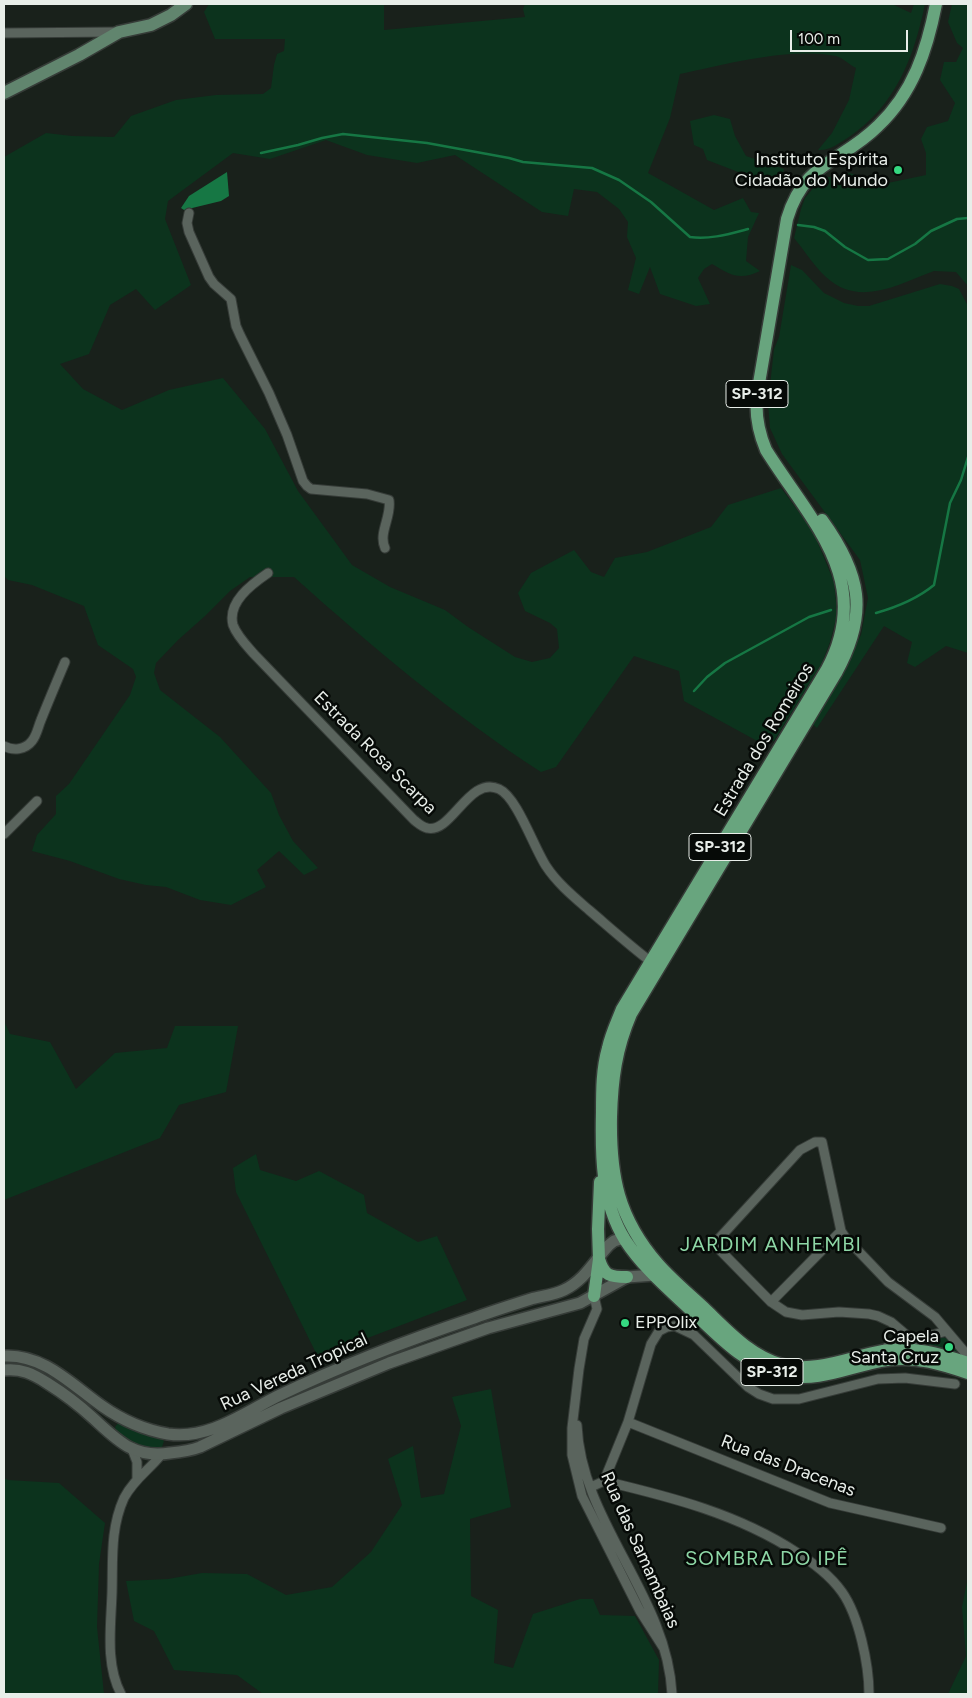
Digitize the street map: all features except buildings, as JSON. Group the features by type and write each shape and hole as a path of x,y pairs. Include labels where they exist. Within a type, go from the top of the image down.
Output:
{"main road":[{"path":"4,93 57,67 119,32 151,25 171,15 186,4"},
{"name":"Estrada dos Romeiros","path":"936,4 928,40 919,66 890,114 867,136 821,166 809,177 802,184 790,207 756,408 760,436 766,450 824,537 837,564 843,588 842,632 836,651 827,669 622,1009 607,1049 602,1092 602,1162 610,1205 624,1238 640,1260 656,1270 756,1353 774,1362 793,1367 833,1364 897,1350 936,1353 968,1363"},
{"name":"Estrada dos Romeiros","path":"781,471 812,506 844,554 855,586 856,621 849,648 836,673 636,1003 620,1042 614,1064 611,1143 613,1170 626,1215 656,1270 731,1347 751,1362 771,1371 792,1376 814,1377 874,1363 910,1359 934,1362 968,1373"},
{"path":"594,1296 599,1259 598,1229 602,1162"},
{"path":"599,1259 601,1265 612,1277 627,1277"}],"street":[{"path":"4,32 119,32"},
{"path":"189,213 187,223 189,232 214,284 231,299 234,320 240,335 266,386 304,481 311,488 367,494 389,500 390,507 382,540 385,548"},
{"name":"Estrada Rosa Scarpa","path":"268,573 256,581 234,608 232,613 237,634 414,820 429,829 433,828 439,826 450,817 477,790 490,787 502,791 513,803 546,867 555,878 586,908 650,961"},
{"path":"4,746 15,750 32,742 37,734 40,722 65,662"},
{"path":"4,834 37,801"},
{"path":"911,1339 890,1322 878,1316 838,1312 802,1316 780,1309 712,1242 800,1150 820,1141 823,1144 841,1230 850,1243 888,1282 929,1310 968,1356"},
{"path":"771,1302 841,1230"},
{"name":"Rua Vereda Tropical","path":"4,1356 21,1356 43,1364 119,1416 154,1431 191,1435 208,1432 293,1389 364,1358 471,1318 563,1291 586,1275 610,1245 624,1238"},
{"path":"594,1296 627,1277 656,1270"},
{"name":"Rua Vereda Tropical","path":"4,1370 19,1370 36,1376 66,1396 118,1441 132,1449 147,1454 161,1455 200,1447 327,1387 417,1353 496,1325 580,1303 594,1296"},
{"name":"Rua das Samambaias","path":"594,1296 597,1309 583,1345 572,1428 572,1455 582,1496 599,1520"},
{"path":"604,1481 628,1422 651,1344 660,1331 667,1327 675,1326 694,1335 748,1387 759,1394 773,1399 799,1398 878,1379 905,1378 955,1384"},
{"path":"872,1354 911,1339 947,1331"},
{"name":"Rua das Samambaias","path":"575,1407 579,1445 599,1520 640,1611 663,1647 671,1680 672,1694"},
{"path":"106,1431 110,1422 119,1416"},
{"name":"Rua das Dracenas","path":"628,1422 830,1503 940,1528"},
{"path":"121,1694 115,1681 112,1659 111,1564 113,1535 124,1498 137,1478 161,1455 168,1445 170,1434"},
{"path":"132,1449 138,1462 137,1478"},
{"path":"591,1487 604,1481 676,1499 751,1527 775,1538 806,1558 826,1573 849,1603 862,1642 869,1694"}],"shaded area":[{"path":"209,4 384,4 384,30 525,17 523,9 525,4 892,4 911,13 914,4 925,4 921,24 909,61 891,95 865,124 849,137 826,149 818,150 832,133 849,100 856,68 841,58 818,54 778,55 680,74 670,118 648,173 714,210 743,198 751,212 759,213 748,237 746,261 760,271 741,276 730,274 712,264 704,269 698,278 710,304 696,306 660,294 650,267 639,294 628,290 636,258 627,237 628,222 619,209 597,192 574,189 568,216 542,212 455,155 417,163 367,155 326,140 270,159 233,153 168,201 165,219 191,285 155,310 136,289 110,305 89,354 60,364 83,389 122,410 169,390 223,378 265,429 298,491 352,565 390,587 445,610 515,657 532,662 550,658 559,648 557,629 550,623 525,611 518,593 531,573 574,550 591,572 604,577 615,558 647,552 711,527 728,505 781,488 813,531 834,582 836,619 822,663 774,741 759,742 684,701 679,671 634,656 556,767 541,772 445,704 353,629 294,577 250,577 230,591 178,640 156,663 154,673 160,690 220,737 271,793 279,815 293,841 318,868 304,875 279,851 257,870 266,887 231,905 200,900 166,887 119,879 70,861 32,851 37,835 56,814 56,796 69,784 130,695 136,677 133,669 98,645 84,606 32,585 8,580 4,576 4,157 46,133 114,137 131,116 176,100 216,95 263,94 271,88 277,54 284,51 285,39 215,39 204,12"},
{"path":"952,4 968,4 968,286 956,272 934,271 893,287 865,292 852,291 839,286 826,277 794,238 801,209 805,198 824,178 850,173 883,184 926,175 926,153 921,139 927,127 948,121 955,103 940,80 944,62 956,62 963,48 957,43 948,22"},
{"path":"714,115 730,119 735,136 746,156 784,169 781,180 772,185 707,160 703,149 694,145 690,121"},
{"path":"227,172 229,196 221,201 184,210 181,208 189,196"},
{"path":"791,265 802,270 824,293 844,303 869,306 940,284 959,289 968,306 968,653 946,646 915,667 907,663 912,642 884,626 817,728 811,723 861,635 868,598 860,560 782,454 770,428 768,403 774,349 779,337"},
{"path":"4,1021 10,1034 50,1042 76,1089 115,1053 167,1048 175,1026 238,1026 226,1092 179,1105 160,1138 4,1200"},
{"path":"256,1154 260,1170 296,1181 319,1171 364,1195 367,1213 418,1242 437,1236 467,1300 318,1357 236,1192 233,1168"},
{"path":"942,1337 949,1339 958,1351 957,1354 910,1345"},
{"path":"491,1389 511,1507 470,1519 471,1596 498,1610 494,1663 513,1668 533,1614 580,1599 593,1599 600,1615 635,1616 659,1660 658,1694 263,1694 237,1675 174,1670 154,1631 134,1621 126,1581 168,1579 202,1573 247,1574 286,1595 332,1587 371,1552 402,1505 388,1459 413,1446 421,1498 444,1494 461,1426 452,1397"},
{"path":"119,1422 162,1439 164,1441 162,1447 160,1450 127,1441 117,1433 115,1427"},
{"path":"4,1478 8,1480 59,1483 105,1523 99,1564 97,1627 104,1694 4,1694"},
{"path":"968,1577 968,1694 948,1694 966,1656 962,1607"}],"waterway":[{"path":"261,153 343,134 427,143 523,162 592,168 619,180 651,202 690,237 712,237 748,229"},
{"path":"798,225 814,227 825,231 845,247 868,260 888,259 915,244 931,231 957,219 968,218"},
{"path":"876,613 906,602 934,585 950,503 961,480 968,457"},
{"path":"694,691 707,677 725,663 809,617 831,610"}],"place":[{"name":"Instituto Espírita Cidadão do Mundo","path":"898,170"},
{"name":"EPPOlix","path":"625,1323"},
{"name":"Capela Santa Cruz","path":"949,1347"}],"district":[{"name":"JARDIM ANHEMBI","path":"771,1245"},
{"name":"SOMBRA DO IPÊ","path":"767,1559"}]}
